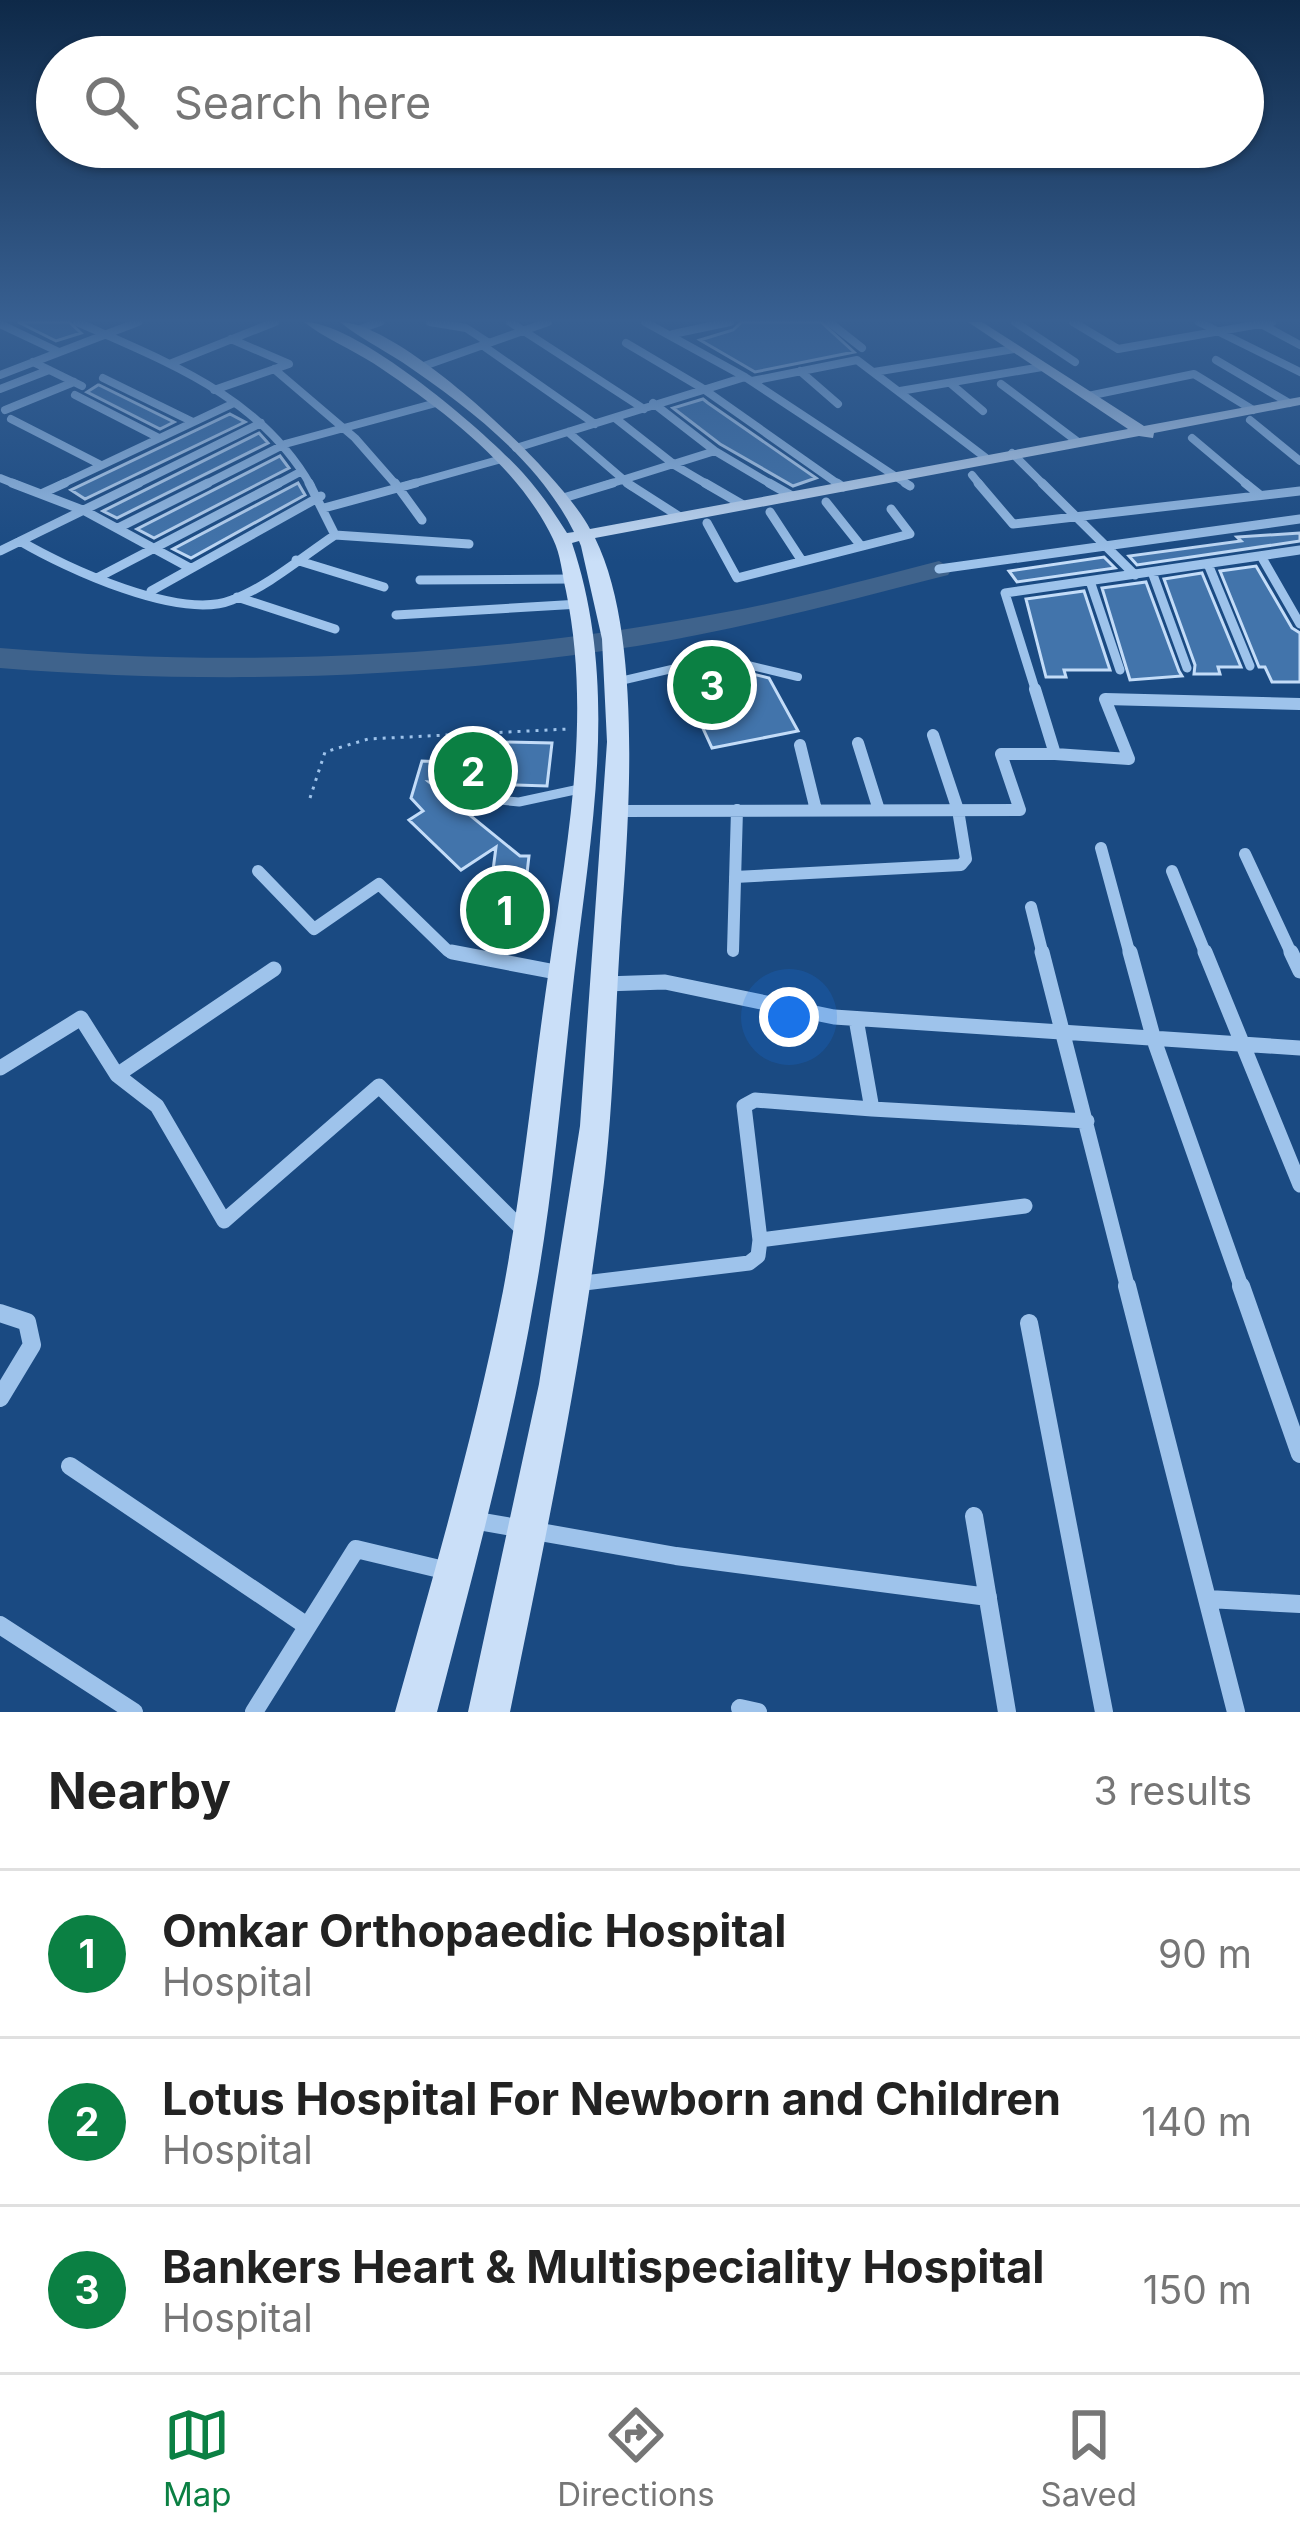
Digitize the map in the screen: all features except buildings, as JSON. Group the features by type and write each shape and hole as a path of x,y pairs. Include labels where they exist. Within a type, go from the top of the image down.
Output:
{"street":[{"path":"5,410 32,402"},
{"path":"100,402 159,438"},
{"path":"152,402 194,422"},
{"path":"315,402 348,428 401,487 422,520"},
{"path":"462,402 516,448 560,499 586,540 606,616 604,668 614,811 589,1183 574,1284 489,1712"},
{"path":"565,402 595,424"},
{"path":"641,402 792,496"},
{"path":"516,448 661,402"},
{"path":"723,402 843,487"},
{"path":"783,402 904,481"},
{"path":"914,402 986,458"},
{"path":"973,402 983,411"},
{"path":"1025,402 1078,442"},
{"path":"1097,402 1148,435"},
{"path":"1233,402 1300,461"},
{"path":"43,493 234,403 285,444 322,502 335,535"},
{"path":"118,529 285,444 436,403 542,508 563,543 604,668 588,728 529,1236 508,1348 416,1712"},
{"path":"563,543 826,502 986,458 1018,459 1296,405"},
{"path":"614,418 676,466 742,505"},
{"path":"11,419 100,465"},
{"path":"0,550 261,423"},
{"path":"568,432 624,482 680,517"},
{"path":"586,540 843,487 972,475 1078,442 1148,435"},
{"path":"1192,438 1260,495"},
{"path":"560,499 715,451"},
{"path":"1018,459 1135,574"},
{"path":"150,591 322,502 401,487 498,460"},
{"path":"97,578 300,472"},
{"path":"972,475 1013,524 1300,491"},
{"path":"0,478 85,511 190,568"},
{"path":"826,502 862,546"},
{"path":"707,524 737,578 910,534 891,509"},
{"path":"770,512 802,561"},
{"path":"938,569 1300,519"},
{"path":"20,541 52,562 97,578 227,604 335,535 469,544"},
{"path":"1055,754 1005,593 1300,550"},
{"path":"1262,556 1300,624"},
{"path":"296,560 384,587"},
{"path":"1208,564 1250,667"},
{"path":"1152,572 1187,668"},
{"path":"420,580 572,579"},
{"path":"1090,581 1120,670"},
{"path":"237,597 335,629"},
{"path":"396,615 581,609"},
{"path":"614,811 1020,810 1001,754 1129,759 1105,700 1300,704"},
{"path":"735,877 961,865 966,859 958,810 933,736"},
{"path":"858,743 879,810"},
{"path":"800,745 816,810"},
{"path":"733,951 736,810"},
{"path":"1100,848 1154,1040 1300,1454"},
{"path":"1245,854 1300,971"},
{"path":"258,871 314,929 379,884 448,951 561,973"},
{"path":"1172,871 1300,1185"},
{"path":"1031,908 1236,1712"},
{"path":"116,1075 274,969"},
{"path":"604,983 665,982 856,1019 1300,1048"},
{"path":"0,1068 81,1018 116,1075 158,1106 224,1222 380,1086 529,1236"},
{"path":"856,1019 872,1108"},
{"path":"574,1284 749,1263 758,1256 744,1106 755,1100 1088,1121"},
{"path":"760,1240 1024,1206"},
{"path":"0,1313 27,1322 32,1345 0,1398"},
{"path":"1029,1323 1104,1712"},
{"path":"70,1466 307,1626"},
{"path":"974,1516 1007,1712"},
{"path":"465,1519 676,1556 988,1597"},
{"path":"254,1712 356,1549 453,1573"},
{"path":"1208,1599 1300,1604"},
{"path":"0,1625 134,1712"}],"lane":[{"path":"604,668 719,658 798,677"},
{"path":"489,800 518,802 584,788"}],"path":[{"path":"310,798 325,752 368,739 588,728"}],"waterway":[{"path":"0,658 178,669 458,659 726,621 939,569"}],"place":[{"name":"Bankers Heart & Multispeciality Hospital","path":"712,685"},
{"name":"Lotus Hospital For Newborn and Children","path":"473,771"},
{"name":"Omkar Orthopaedic Hospital","path":"505,910"}]}
